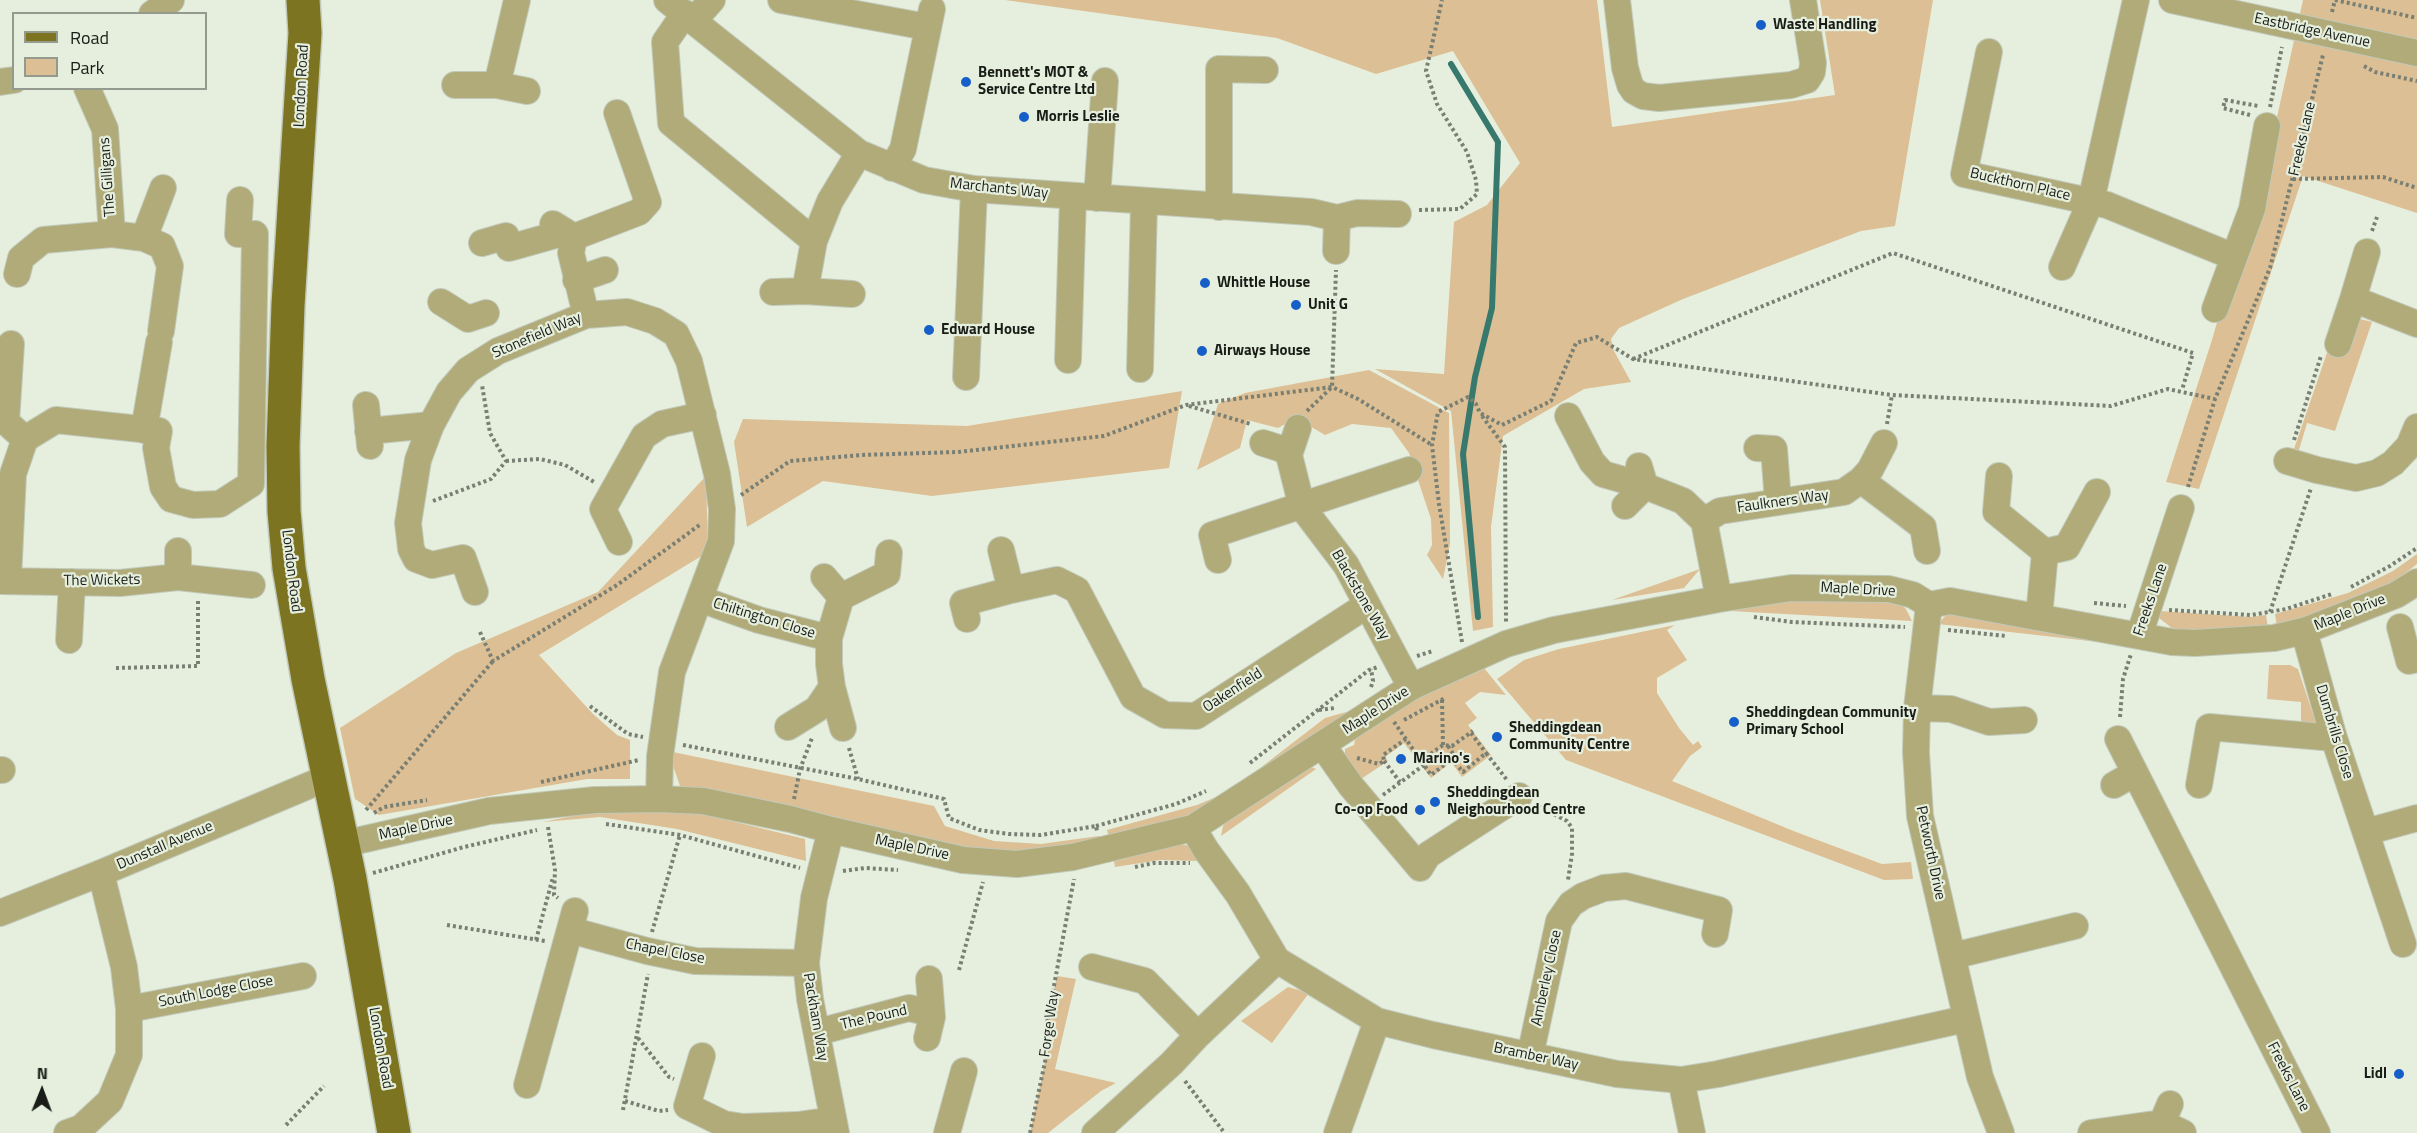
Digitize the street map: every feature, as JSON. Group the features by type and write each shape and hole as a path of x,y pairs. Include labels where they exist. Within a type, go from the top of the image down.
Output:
{"main road":[{"name":"London Road","path":"303,0 305,33 288,305 282,467 289,568 308,679 350,879 394,1133"}],"street":[{"path":"497,85 517,0"},
{"path":"712,0 682,11 665,42 671,123 814,241"},
{"path":"781,0 929,18 903,148 892,168"},
{"path":"1617,0 1629,85 1643,96 1659,98 1791,85 1807,80 1812,72 1813,63 1803,0"},
{"name":"Buckthorn Place","path":"2062,267 2091,201 2136,0"},
{"name":"Eastbridge Avenue","path":"2177,1 2417,53"},
{"name":"Marchants Way","path":"682,11 859,153 924,180 974,189 1311,212 1338,218 1357,213 1398,214"},
{"name":"Buckthorn Place","path":"1989,52 1964,174 2107,205 2234,257"},
{"path":"1219,207 1219,69 1265,70"},
{"path":"1068,360 1085,197 1105,81"},
{"path":"454,85 497,85 527,91"},
{"name":"The Gilligans","path":"88,90 105,129 112,234"},
{"path":"482,243 506,236 509,248 639,212 648,202 617,113"},
{"path":"2215,309 2252,209 2267,126"},
{"path":"806,291 814,241 830,201 859,153"},
{"path":"164,188 153,242 171,266 160,337 150,439 163,487 171,499 193,504 220,504 251,484 255,234 238,234 240,200"},
{"path":"966,376 974,189"},
{"path":"1140,369 1144,202"},
{"path":"1336,251 1338,218"},
{"path":"564,231 572,253 576,280 586,315"},
{"name":"The Gilligans","path":"17,274 21,258 43,240 112,234 153,242"},
{"path":"2338,344 2367,252"},
{"path":"576,280 605,270"},
{"path":"773,292 806,291 852,294"},
{"path":"2353,299 2417,324"},
{"path":"441,302 477,316 476,364"},
{"name":"Stonefield Way","path":"475,592 463,558 432,565 416,560 411,549 408,523 418,460 431,425 449,392 476,364 498,351 586,315 627,312 655,321 676,334 689,361 717,474 722,509 722,541 672,672 662,741 659,799"},
{"path":"4,580 13,474 11,344"},
{"path":"366,405 369,440 431,425"},
{"path":"619,542 603,509 611,490 644,436 662,424 703,415"},
{"path":"1568,416 1592,462 1603,474 1642,476 1683,501 1704,521 1719,599"},
{"path":"11,428 56,420 150,439"},
{"path":"2287,461 2316,470 2356,478 2377,473 2393,463 2409,446 2417,427"},
{"path":"1258,434 1289,455 1298,428"},
{"path":"1884,443 1870,470 1861,480 1923,527 1928,551"},
{"path":"1757,448 1774,448 1778,502"},
{"name":"Blackstone Way","path":"1289,455 1302,507 1346,565 1412,687"},
{"path":"1218,560 1212,535 1409,470"},
{"path":"1625,506 1642,476"},
{"path":"1999,476 1995,512 2045,552"},
{"name":"Faulkners Way","path":"1704,521 1720,511 1825,497 1844,492 1861,480"},
{"path":"2045,552 2067,547 2097,492"},
{"name":"Freeks Lane","path":"2139,636 2181,508"},
{"path":"1001,550 1011,590"},
{"path":"178,551 188,578"},
{"path":"2039,617 2045,552"},
{"path":"824,577 841,597 887,574 889,553"},
{"name":"The Wickets","path":"4,580 120,583 188,578 252,585"},
{"name":"Oakenfield","path":"967,619 963,603 1057,580 1077,590 1133,697 1165,715 1196,716 1367,605"},
{"path":"69,640 72,582"},
{"name":"Maple Drive","path":"343,844 489,811 595,800 659,799 703,801 974,861 1017,864 1073,857 1193,828 1327,753 1412,687 1506,644 1554,630 1791,588 1889,589 1912,595 1928,617 1950,601 2172,642 2274,638 2304,631 2396,595 2417,582"},
{"name":"Chiltington Close","path":"841,597 829,638 829,664 832,687 843,728"},
{"name":"Chiltington Close","path":"699,599 759,620 829,638"},
{"name":"Petworth Drive","path":"1928,617 1917,708 1916,752 1920,816 1953,956 1965,1019 1980,1077 2001,1133"},
{"path":"2400,627 2409,661 2417,658"},
{"name":"Dumbrills Close","path":"2304,631 2334,738 2403,944"},
{"path":"788,727 817,710 832,687"},
{"path":"1917,708 1951,709 1989,722 2024,720"},
{"path":"2199,785 2209,727 2334,738"},
{"name":"Freeks Lane","path":"2118,739 2124,779 2317,1133"},
{"path":"1327,753 1420,868 1428,855 1519,796"},
{"name":"Dunstall Avenue","path":"1,907 101,873 329,777"},
{"path":"2366,832 2417,818"},
{"name":"Bramber Way","path":"1193,828 1238,894 1277,960 1377,1021 1617,1074 1680,1080 1718,1074 1965,1019"},
{"name":"Packham Way","path":"831,830 809,926 806,963 810,999 834,1126"},
{"path":"77,1131 110,1101 129,1055 129,1009 124,967 101,873"},
{"name":"Amberley Close","path":"1530,1056 1559,921 1571,904 1583,896 1604,888 1626,886 1719,910 1715,934"},
{"path":"1953,956 2075,926"},
{"path":"527,1085 570,930"},
{"name":"Chapel Close","path":"570,930 649,952 695,961 806,963"},
{"path":"1106,1130 1198,1035 1277,960"},
{"path":"1092,967 1145,981 1198,1035"},
{"name":"South Lodge Close","path":"129,1009 303,976"},
{"name":"The Pound","path":"818,1032 909,1008 929,1025 929,979"},
{"path":"1337,1133 1377,1021"},
{"path":"702,1056 690,1096 723,1128 834,1126"},
{"path":"947,1133 964,1071"},
{"path":"1680,1080 1692,1133"},
{"path":"2091,1133 2172,1120"}],"path":[{"path":"1398,214 1410,210 1460,209 1477,194 1476,180 1467,152 1437,104 1426,70 1442,0"},
{"path":"2335,0 2417,18"},
{"path":"2267,126 2269,119 2223,108 2225,100 2270,108 2286,25"},
{"name":"Freeks Lane","path":"2181,508 2215,399 2270,268 2294,179 2323,54"},
{"path":"2294,179 2384,177 2417,188"},
{"path":"1298,428 1310,406 1332,387 1336,251"},
{"path":"1632,359 1893,253 2193,353 2182,390"},
{"path":"1480,413 1502,425 1551,401 1575,343 1597,337 1632,359 1892,395 2111,406 2168,389 2182,390 2215,399"},
{"path":"2287,461 2327,341 2338,344"},
{"path":"476,364 490,433 506,460"},
{"path":"366,810 493,661 617,585 790,461 861,455 958,452 1104,436 1186,405 1332,387 1358,399 1432,445"},
{"path":"1884,443 1892,395"},
{"path":"1462,643 1439,504 1432,445 1438,412 1468,397 1476,404 1505,447 1506,644"},
{"path":"1186,405 1258,434"},
{"path":"506,460 540,459 565,465 611,490"},
{"path":"411,500 428,503 491,479 506,460"},
{"path":"2274,638 2270,613 2316,470"},
{"path":"2346,590 2417,548"},
{"path":"116,668 198,666 188,578"},
{"path":"2084,602 2251,615 2270,613 2336,593"},
{"path":"1748,616 1792,621 1928,617 2007,636"},
{"path":"480,632 493,661"},
{"name":"Freeks Lane","path":"2118,739 2123,679 2139,636"},
{"path":"1244,767 1369,670 1397,661"},
{"path":"1386,730 1442,700 1450,693"},
{"path":"1396,724 1431,775 1455,757 1445,745 1442,700"},
{"path":"590,706 628,735 858,779 944,799 949,818 979,830 1041,835 1096,826 1176,804 1211,789"},
{"path":"789,819 800,769 816,728"},
{"path":"843,728 858,779"},
{"path":"1368,806 1445,745 1452,746 1472,732 1519,796 1567,821 1572,828 1572,854 1567,879 1583,896"},
{"path":"1400,782 1384,761 1383,755 1406,739"},
{"path":"1327,753 1342,754 1380,764 1384,761"},
{"path":"1452,759 1462,772 1486,753"},
{"path":"604,823 680,835 820,873"},
{"path":"350,879 464,847 560,825"},
{"path":"1096,826 1102,851"},
{"path":"447,925 536,940 570,930 554,895 555,870 548,827"},
{"path":"623,1110 637,1037 649,952 680,835"},
{"path":"1131,868 1154,863 1195,863 1206,850"},
{"path":"536,940 555,870"},
{"name":"Forge Way","path":"1030,1133 1050,1038 1047,1023 1074,879"},
{"path":"959,970 983,882"},
{"path":"625,1101 659,1111 690,1096 669,1077 637,1037"},
{"path":"1172,1063 1223,1131"},
{"path":"286,1125 324,1086"}],"green space":[{"path":"1005,0 1597,0 1612,127 1835,95 1820,0 1933,0 1895,226 1861,231 1683,299 1619,328 1611,339 1614,351 1631,382 1584,389 1503,436 1491,527 1493,627 1473,631 1451,411 1375,369 1444,374 1454,222 1487,205 1520,163 1453,51 1376,74 1277,38"},
{"path":"2303,0 2417,0 2417,213 2303,176 2199,489 2166,482 2211,343 2277,117"},
{"path":"2360,319 2372,322 2335,431 2307,423 2299,450 2294,449 2330,344 2349,351"},
{"path":"1369,370 1449,413 1450,544 1443,579 1427,555 1432,545 1431,519 1409,453 1391,428 1352,424 1325,435 1296,418 1278,428 1247,420 1240,448 1197,470 1218,404 1245,393"},
{"path":"1182,391 1169,468 932,496 823,481 747,527 734,442 743,419 967,426"},
{"path":"706,476 708,552 539,655 593,714 617,735 630,740 630,779 587,779 379,815 355,799 340,728 456,653 598,592"},
{"path":"2417,554 2417,564 2398,579 2351,604 2277,627 2275,614 2348,593 2393,571"},
{"path":"1700,569 1684,588 1612,600"},
{"path":"1806,595 1894,599 1906,609 1912,621 1694,609"},
{"path":"1965,610 2099,642 1938,624 1947,614"},
{"path":"2159,611 2251,617 2266,615 2268,628 2177,632 2159,618"},
{"path":"1675,625 1667,630 1687,660 1657,678 1657,693 1679,728 1693,745 1698,741 1702,747 1690,756 1672,781 1796,832 1882,864 1911,862 1913,879 1884,880 1566,760 1497,679 1524,660 1559,649"},
{"path":"1480,663 1506,695 1480,692 1465,703 1477,718 1468,725 1491,755 1462,777 1451,762 1431,778 1404,743 1385,757 1388,761 1361,779 1345,757 1345,749 1354,745 1355,740 1377,716"},
{"path":"2269,665 2290,665 2298,669 2317,726 2301,725 2301,702 2267,699"},
{"path":"1346,712 1354,713 1198,814 1110,840 1107,830 1197,805 1223,794 1325,718"},
{"path":"668,751 934,806 945,826 994,841 1041,844 1099,836 1102,844 1028,851 968,849 680,786"},
{"path":"1311,767 1316,769 1221,836 1227,820"},
{"path":"601,810 703,814 805,839 806,861 677,829 600,817 543,822"},
{"path":"1180,844 1190,846 1199,857 1196,861 1160,860 1115,867 1114,861"},
{"path":"1057,976 1076,979 1055,1069 1116,1083 1101,1091 1048,1133 1030,1133 1050,1038 1047,1023"},
{"path":"1288,987 1309,993 1272,1043 1241,1021"}],"waterway":[{"path":"1451,64 1498,142 1492,308 1475,377 1463,454 1478,617"}],"place":[{"name":"Waste Handling","path":"1761,25"},
{"name":"Bennett's MOT & Service Centre Ltd","path":"966,82"},
{"name":"Morris Leslie","path":"1024,117"},
{"name":"Whittle House","path":"1205,283"},
{"name":"Unit G","path":"1296,305"},
{"name":"Edward House","path":"929,330"},
{"name":"Airways House","path":"1202,351"},
{"name":"Sheddingdean Community Primary School","path":"1734,722"},
{"name":"Sheddingdean Community Centre","path":"1497,737"},
{"name":"Marino's","path":"1401,759"},
{"name":"Sheddingdean Neighourhood Centre","path":"1435,802"},
{"name":"Co-op Food","path":"1420,810"},
{"name":"Lidl","path":"2399,1074"}]}
